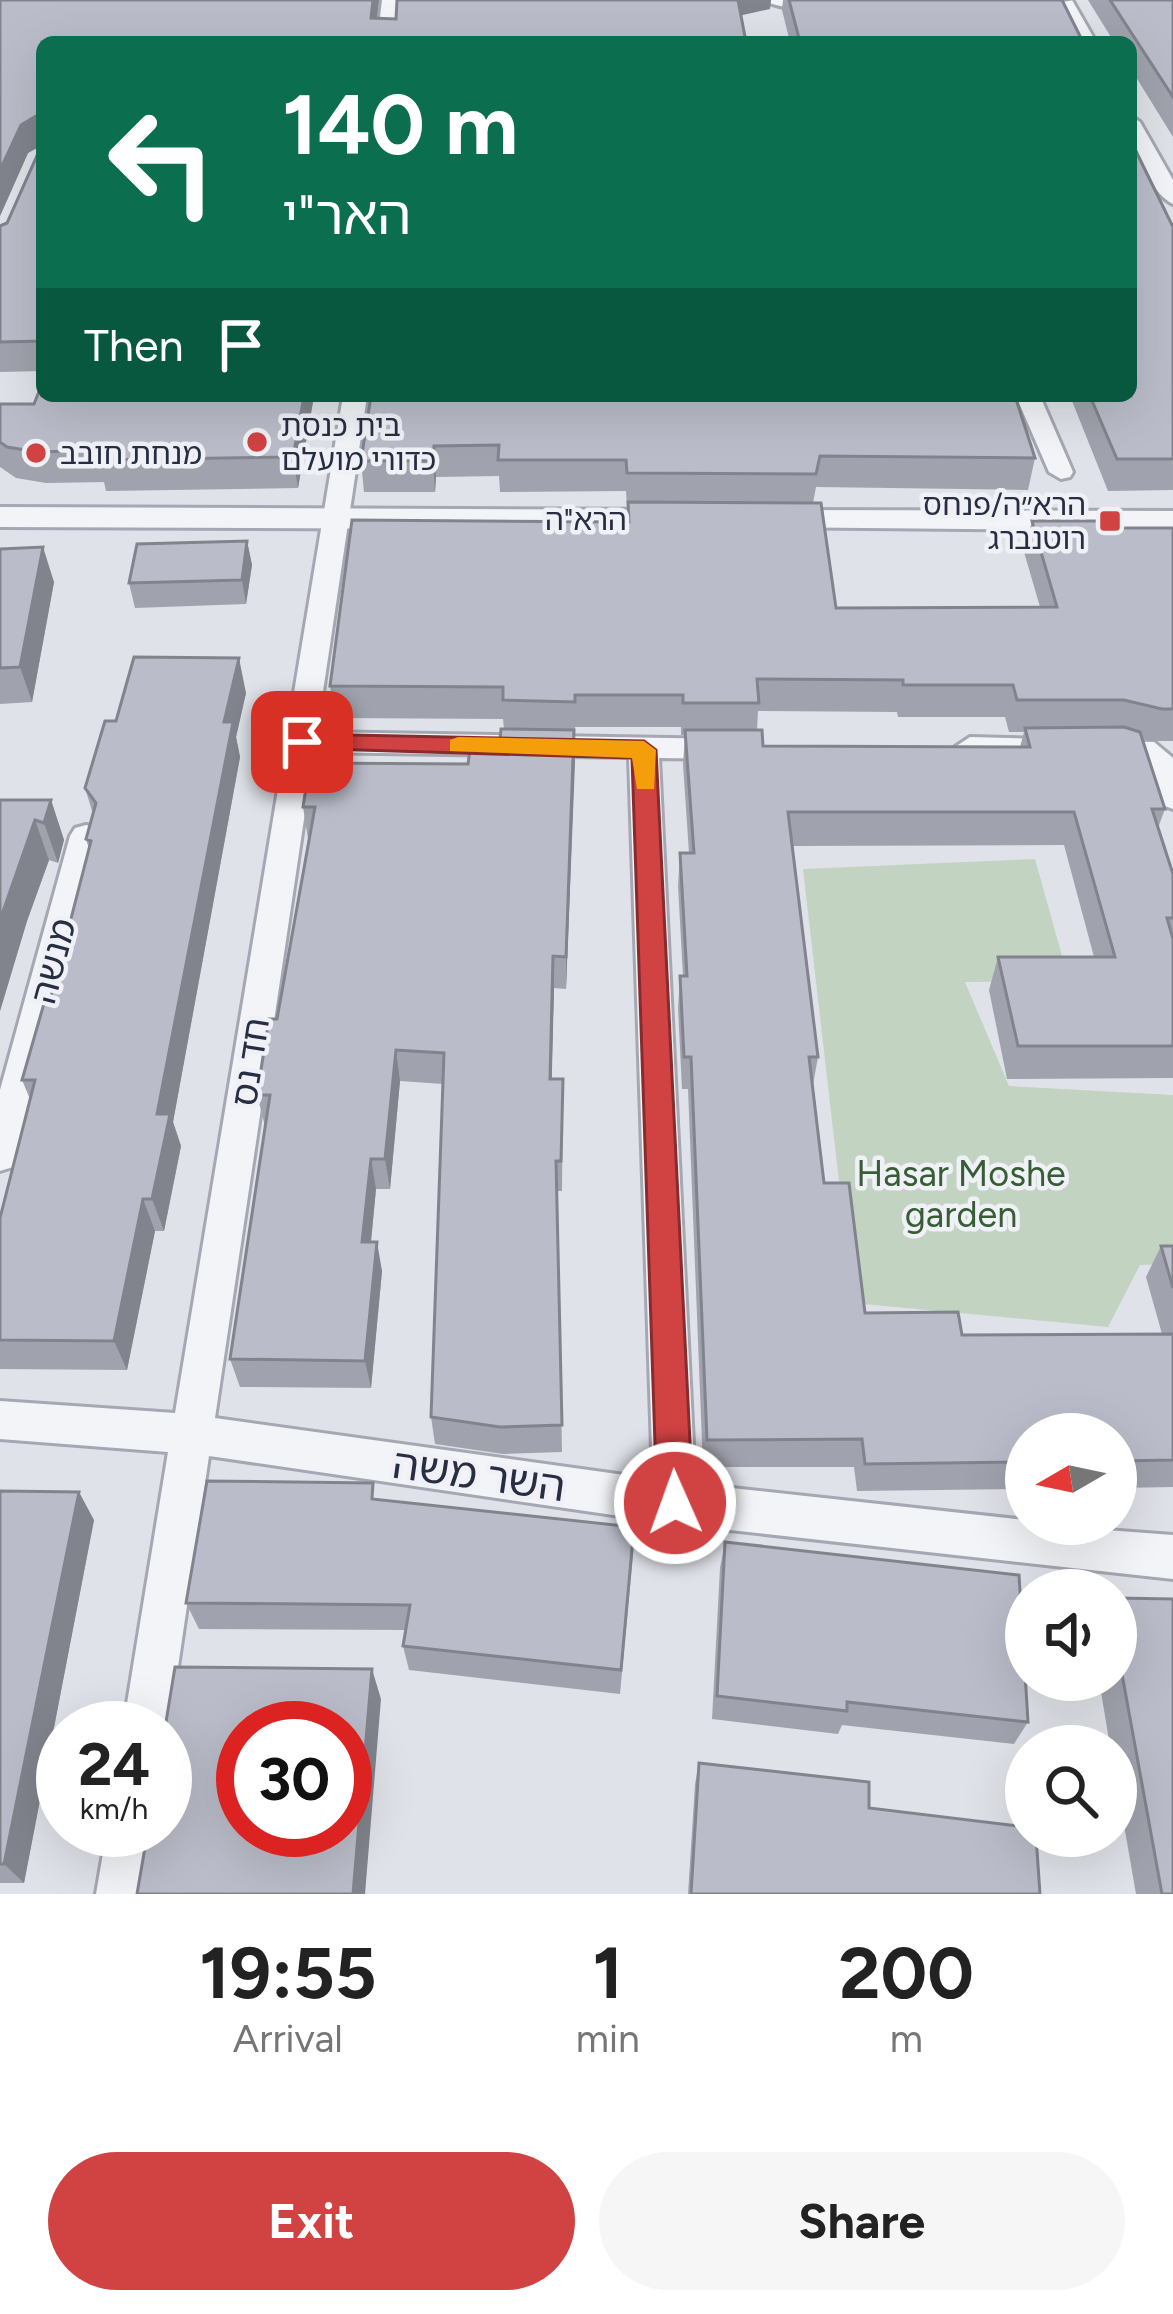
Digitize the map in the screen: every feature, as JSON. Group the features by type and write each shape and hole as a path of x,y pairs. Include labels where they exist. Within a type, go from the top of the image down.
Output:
{"street":[{"path":"387,36 390,0"},
{"path":"771,0 848,5"},
{"path":"1062,8 1083,36"},
{"path":"1137,133 1173,198"},
{"name":"חד נס","path":"150,1701 354,402"},
{"path":"1031,402 1060,472"},
{"name":"הרא\"ה","path":"0,517 1173,521"},
{"path":"302,742 758,749"},
{"path":"939,747 1144,749 1163,766 1173,798"},
{"path":"644,750 675,1503"},
{"name":"מנשה","path":"0,1156 86,836"},
{"name":"השר משה","path":"0,1420 190,1434 675,1503 1173,1557"},
{"path":"121,1894 126,1857"}],"green space":[{"name":"Hasar Moshe garden","path":"1035,859 1069,981 965,982 1009,1086 1173,1095 1173,1264 1140,1265 1108,1327 853,1303 803,869"}],"building":[{"path":"0,0 373,0 371,18 396,19 397,0 738,0 745,36 36,36 36,116 21,125 0,170"},
{"path":"789,0 1062,0 1080,36 798,36"},
{"path":"1110,0 1173,0 1173,97 1137,36"},
{"path":"1137,153 1173,227 1173,459 1117,459 1093,402 1137,402"},
{"path":"36,158 36,341 0,342 0,226 7,223"},
{"path":"36,399 303,402 293,457 98,460 101,450 38,452 0,442 0,404 34,404"},
{"path":"370,402 1017,402 1035,458 820,456 816,474 627,473 626,460 498,460 499,445 434,446 433,461 361,461"},
{"path":"628,502 821,503 836,608 1057,607 1032,521 1173,528 1173,709 1124,700 1017,700 1013,685 903,685 903,680 757,679 759,703 683,703 683,695 575,695 575,702 503,700 503,687 330,686 352,520 629,522"},
{"path":"247,541 242,580 129,583 137,544"},
{"path":"43,547 20,667 0,668 0,549"},
{"path":"134,657 239,658 224,722 233,722 157,1114 170,1114 152,1199 143,1199 114,1341 0,1340 0,1218 35,1080 22,1080 45,1000 50,1000 91,841 86,839 96,803 85,788 105,721 116,721"},
{"path":"1124,727 1140,732 1165,809 1152,809 1173,874 1173,918 1167,918 1173,939 1173,1046 1018,1046 998,957 1115,957 1074,812 788,812 818,1057 809,1057 824,1183 849,1183 865,1313 958,1312 962,1335 1173,1334 1173,1460 1137,1461 1137,1413 1005,1413 1005,1462 865,1464 862,1439 707,1440 691,1057 684,1057 680,976 687,976 680,853 694,853 685,730 762,730 763,746 1030,747 1025,728"},
{"path":"501,729 574,730 566,957 553,956 550,1079 563,1079 561,1161 556,1161 562,1425 500,1427 431,1417 444,1053 396,1050 385,1159 371,1159 362,1242 377,1242 365,1361 230,1359 270,1095 257,1095 269,1019 277,1019 315,807 303,807 310,763 468,764 470,749 499,750"},
{"path":"0,800 51,800 44,823 35,820 0,920"},
{"path":"1161,1246 1173,1246 1173,1288"},
{"path":"207,1481 373,1483 372,1499 634,1527 621,1670 403,1646 410,1605 186,1603"},
{"path":"0,1491 79,1492 4,1864 0,1864"},
{"path":"725,1542 1005,1573 1005,1701 1027,1701 1028,1722 847,1702 847,1711 717,1696"},
{"path":"1137,1598 1173,1599 1173,1894 1162,1894 1137,1756 1137,1725 1131,1725 1127,1701 1137,1701"},
{"path":"175,1667 372,1669 369,1701 216,1701 216,1857 356,1857 353,1894 137,1894 143,1857 192,1857 192,1701 169,1701"},
{"path":"699,1763 869,1782 869,1808 1005,1824 1005,1857 1037,1857 1040,1894 691,1894"}],"slow traffic":[{"path":"458,745 644,750 646,783"}],"place":[{"name":"בית כנסת כדורי מועלם","path":"257,442"},
{"name":"מנחת חובב","path":"36,453"},
{"name":"הרא״ה/פנחס רוטנברג","path":"1110,521"}],"route":[{"path":"302,742 644,750 675,1503"}]}
